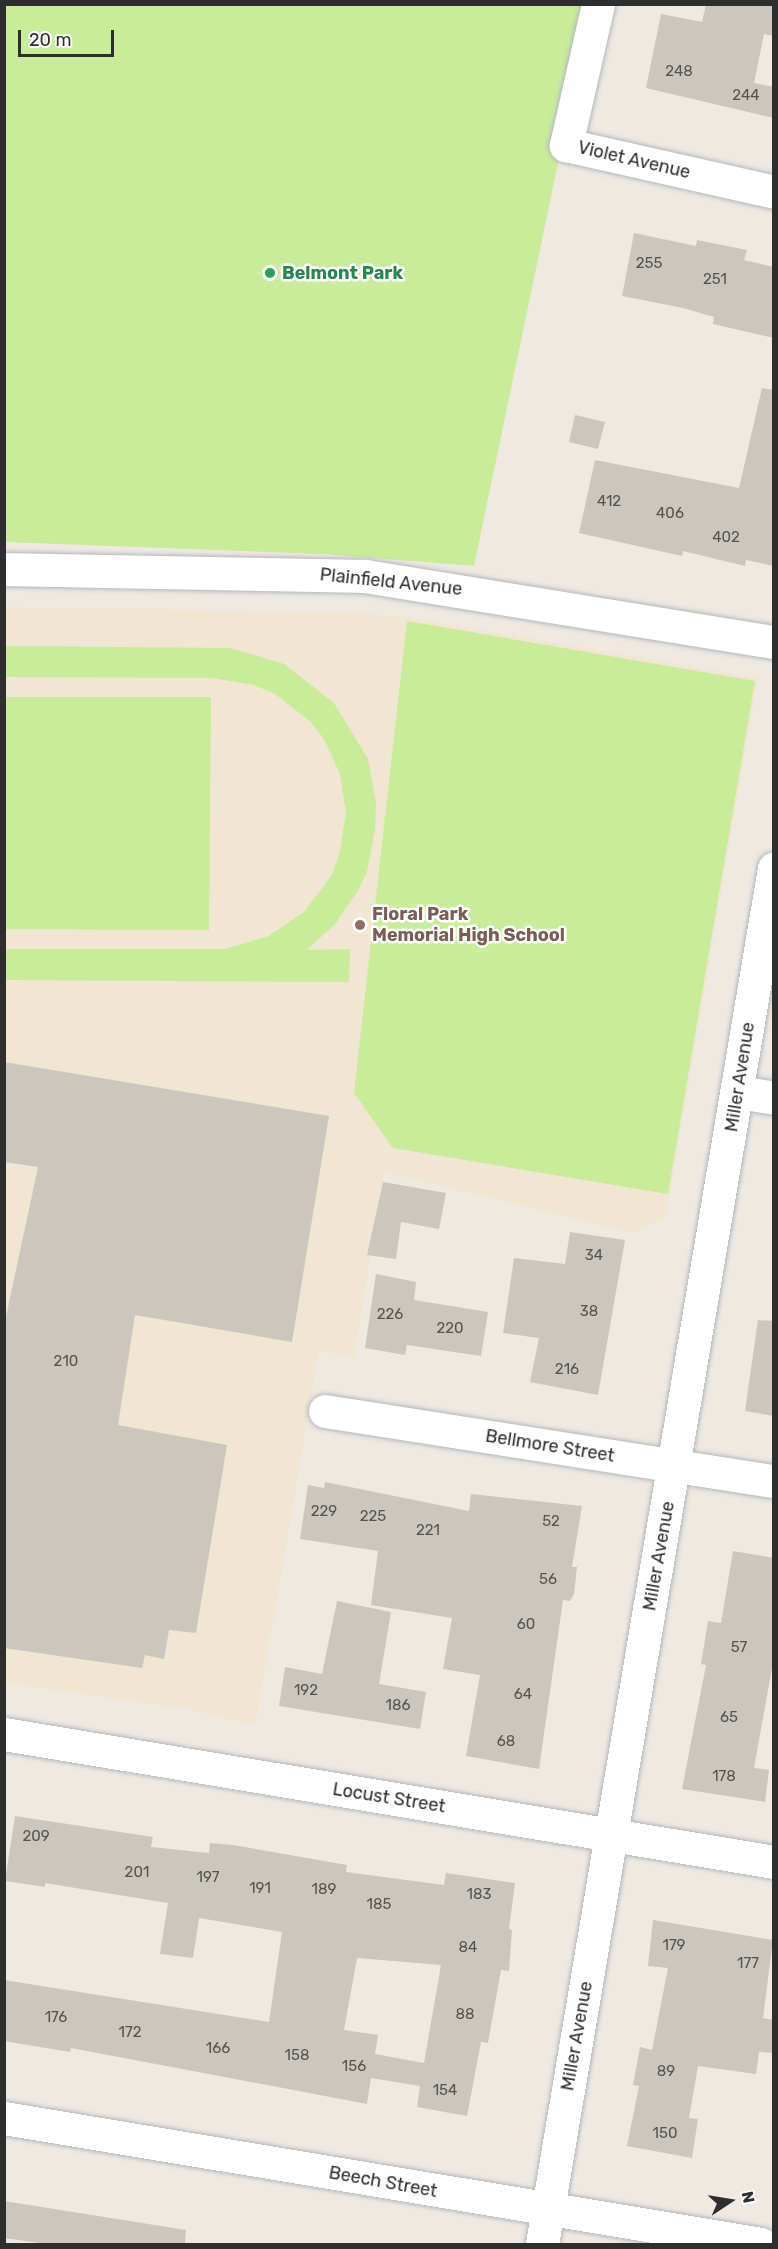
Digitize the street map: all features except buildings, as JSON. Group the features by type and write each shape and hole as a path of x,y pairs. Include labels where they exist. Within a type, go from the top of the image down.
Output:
{"street":[{"name":"Violet Avenue","path":"598,4 566,145 774,192"},
{"name":"Plainfield Avenue","path":"4,569 365,576 774,642"},
{"name":"Miller Avenue","path":"542,2244 774,868"},
{"path":"738,1092 774,1098"},
{"name":"Bellmore Street","path":"326,1411 774,1481"},
{"name":"Locust Street","path":"4,1734 774,1862"},
{"name":"Beech Street","path":"4,2118 761,2244"}],"shaded area":[{"name":"Floral Park Memorial High School","path":"4,607 336,612 407,617 758,678 666,1217 634,1233 384,1172 354,1358 319,1350 256,1722 246,1723 188,1709 5,1683"}],"green space":[{"name":"Belmont Park","path":"5,5 591,5 474,566 322,554 5,542"},
{"path":"407,621 755,681 668,1194 393,1148 354,1093"},
{"path":"5,646 230,648 284,664 334,703 368,759 376,802 375,829 367,872 357,892 335,924 307,950 350,949 349,982 5,980 5,949 225,949 269,936 304,912 331,876 339,856 346,813 340,774 324,739 311,722 275,694 254,685 212,678 5,677"},
{"path":"5,697 211,697 209,930 5,929"}],"place":[{"name":"Belmont Park","path":"270,273"},
{"name":"Floral Park Memorial High School","path":"360,925"}]}
